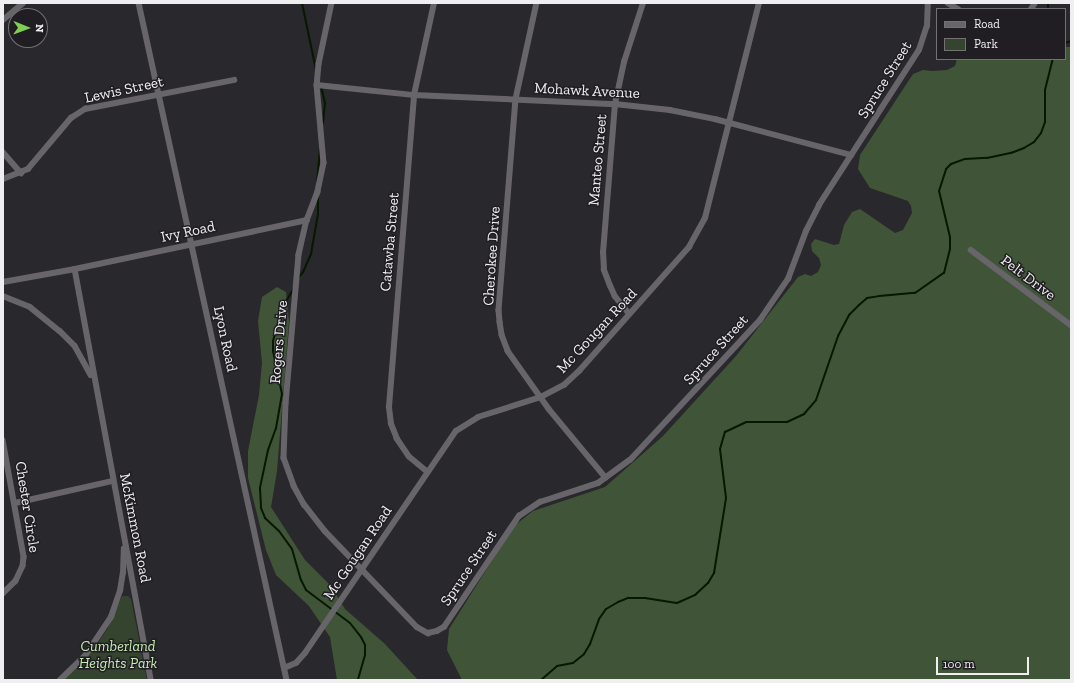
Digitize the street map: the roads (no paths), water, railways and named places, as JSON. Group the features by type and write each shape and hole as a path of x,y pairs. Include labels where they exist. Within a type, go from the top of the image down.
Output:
{"street":[{"path":"3,20 23,3"},
{"name":"Lyon Road","path":"139,3 287,680"},
{"name":"Rogers Drive","path":"332,3 316,85 324,164 318,192 307,220 299,256 285,409 284,458 290,478 307,509 325,531 417,627 428,633"},
{"name":"Catawba Street","path":"427,472 409,457 397,440 390,424 389,407 414,95 434,3"},
{"name":"Cherokee Drive","path":"536,3 516,99 499,310 500,322 502,335 508,351 541,397 606,478"},
{"name":"Manteo Street","path":"629,314 615,297 603,262 615,104 624,62 642,3"},
{"name":"Mc Gougan Road","path":"284,668 296,662 305,653 451,437 467,423 478,417 541,397 564,385 574,377 696,237 707,211 759,3"},
{"name":"Spruce Street","path":"428,633 437,631 444,627 513,523 525,511 540,502 586,488 606,478 630,460 760,320 788,279 811,220 919,50 927,26 928,3"},
{"name":"Lewis Street","path":"3,179 21,173 34,164 71,118 93,106 234,80"},
{"name":"Mohawk Avenue","path":"316,85 414,95 615,104 670,110 729,123 851,155"},
{"path":"3,152 21,173"},
{"name":"Ivy Road","path":"75,270 307,220"},
{"name":"Pelt Drive","path":"971,250 1071,325"},
{"path":"3,282 75,270"},
{"name":"McKimmon Road","path":"75,270 94,380 151,680"},
{"name":"McKimmon Road","path":"3,296 30,307 60,331 75,346 94,380"},
{"name":"Chester Circle","path":"3,440 24,557 23,566 16,581 3,594"},
{"path":"15,503 113,481"},
{"path":"60,680 88,652 112,613 122,581 124,539"}],"waterway":[{"path":"302,3 316,70"},
{"path":"1048,3 1048,8"},
{"path":"1066,43 1071,41"},
{"path":"541,680 557,666 573,663 584,654 590,644 599,619 606,609 618,602 628,598 645,598 677,603 695,595 708,583 714,573 726,498 720,449 725,432 746,422 787,422 804,414 816,400 838,336 849,315 867,298 915,293 944,273 950,249 950,237 939,191 946,169 951,164 965,159 987,158 1011,153 1034,142 1041,133 1045,122 1045,90 1053,60"},
{"path":"321,86 325,103 323,123"},
{"path":"317,183 320,149"},
{"path":"298,278 303,272 311,254 318,214 318,197"},
{"path":"294,288 283,306 273,342 273,351 282,394 276,428 268,450 260,488 261,508 265,518 279,531 292,549 301,580 306,590 350,623 361,637 365,645 365,655 358,680"}],"park label":[{"name":"Cumberland Heights Park","path":"118,654"}]}
